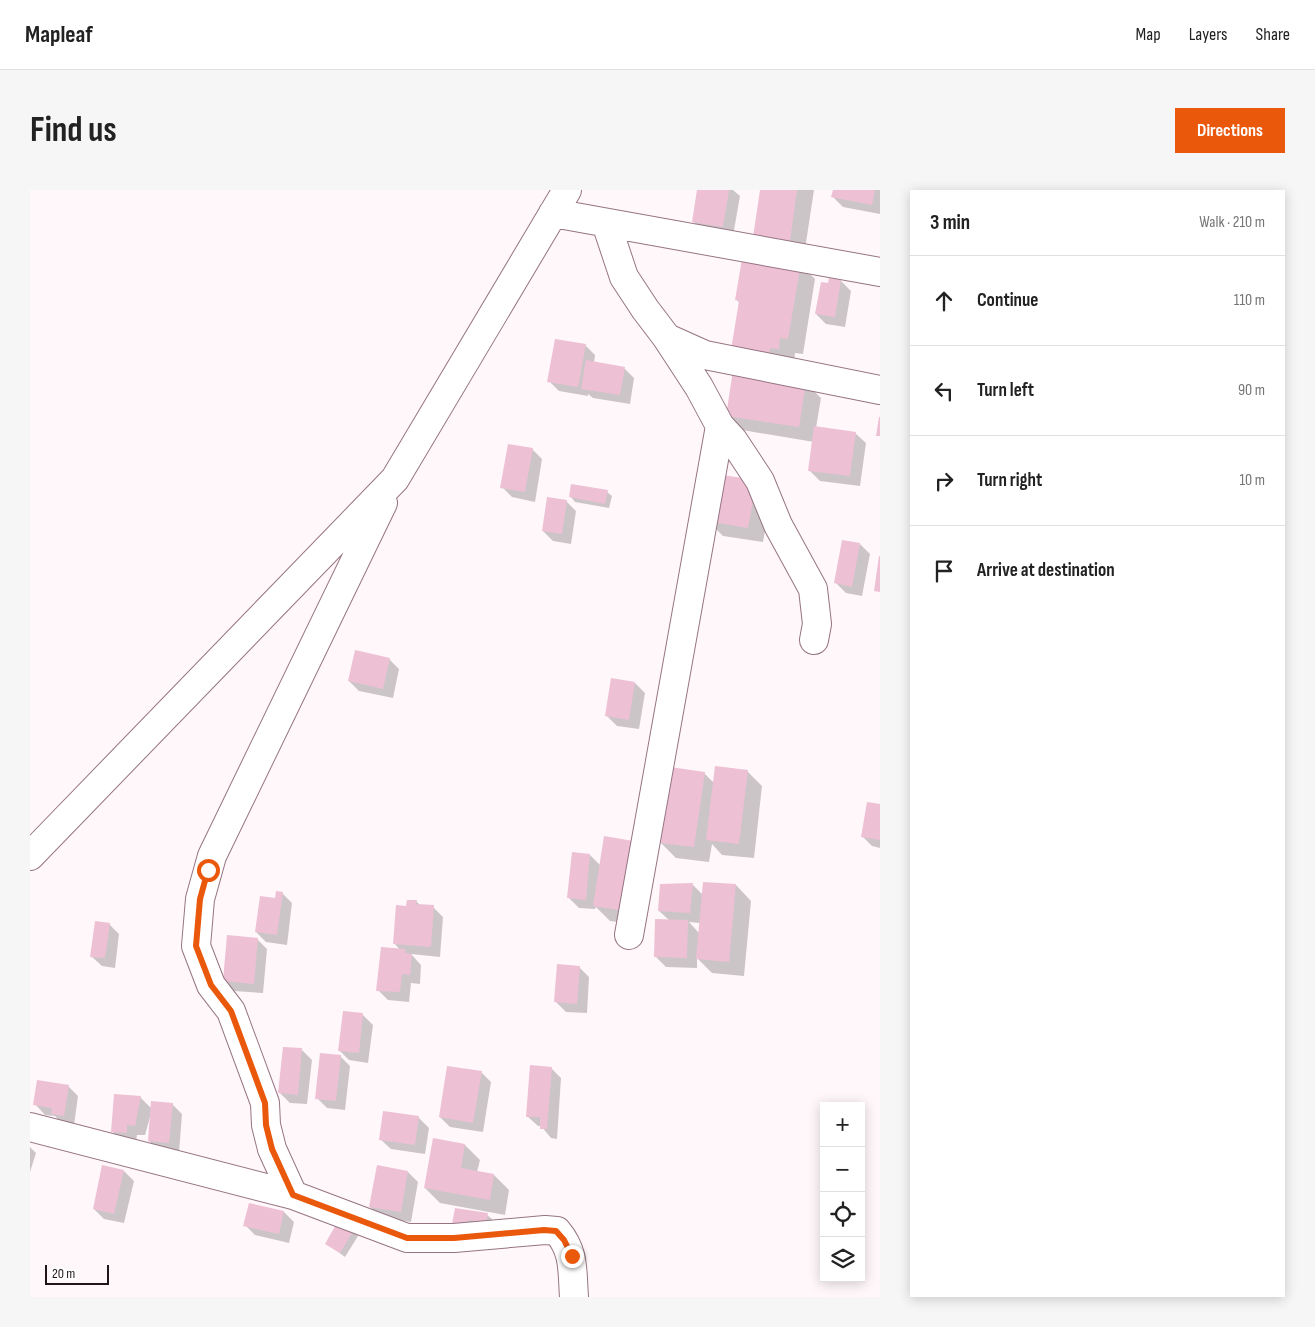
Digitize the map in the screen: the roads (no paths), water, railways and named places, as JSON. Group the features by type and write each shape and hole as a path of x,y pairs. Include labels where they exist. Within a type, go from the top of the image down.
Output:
{"street":[{"path":"293,1195 272,1149 266,1125 265,1103 231,1011 211,985 196,946 200,899 212,856 395,479 567,190"},
{"path":"553,213 880,272"},
{"path":"606,223 624,277 699,387 720,426 733,440 760,481 778,525 813,589 817,624 814,640"},
{"path":"667,338 705,355 880,390"},
{"path":"629,935 720,426"},
{"path":"30,856 395,479"},
{"path":"30,1127 293,1195 407,1238 454,1238 544,1230 556,1231 564,1240 572,1256 574,1297"}]}
